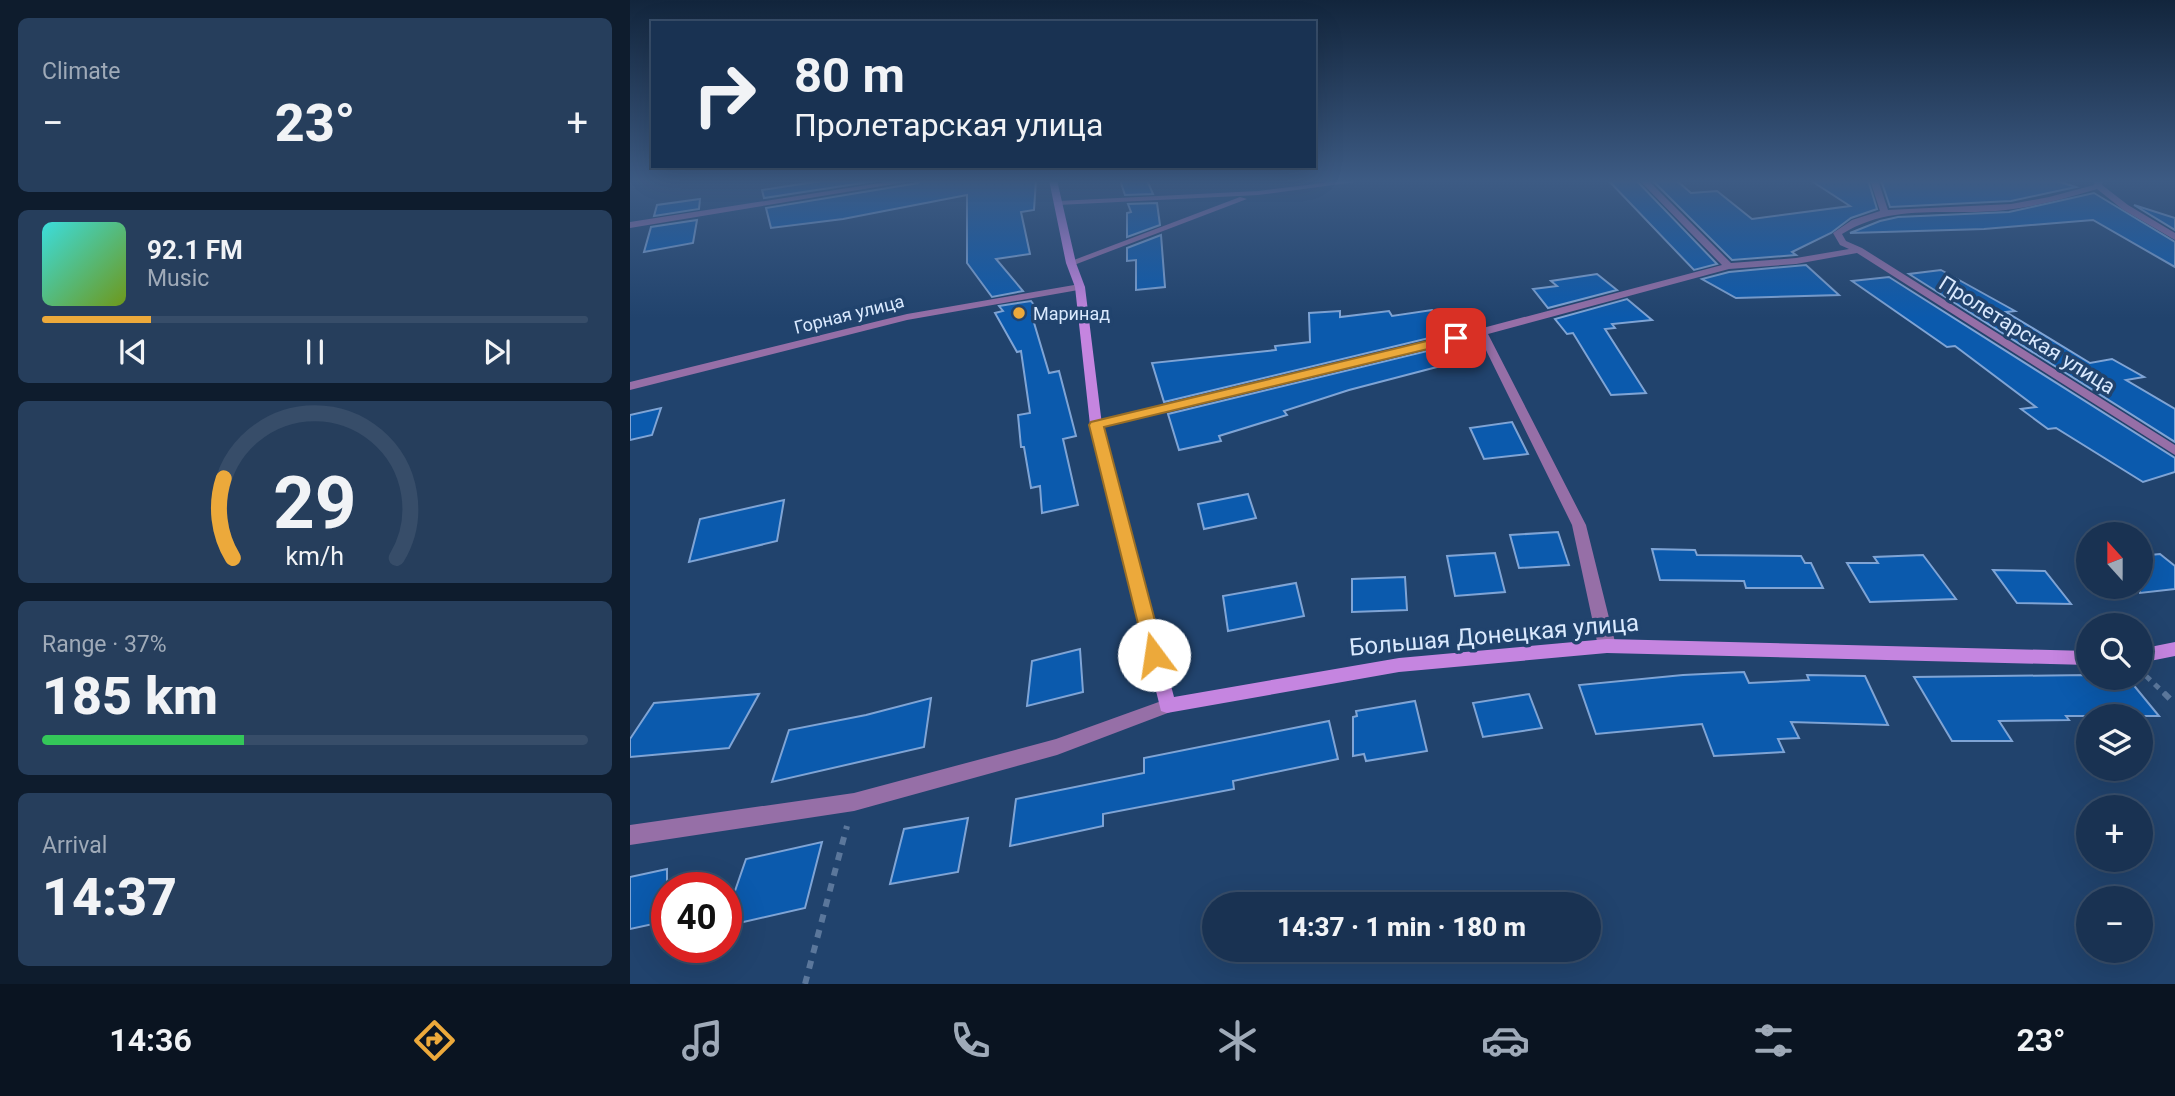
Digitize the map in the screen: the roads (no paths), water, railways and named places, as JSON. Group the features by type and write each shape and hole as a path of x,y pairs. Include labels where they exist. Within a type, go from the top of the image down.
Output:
{"street":[{"path":"1063,226 1071,263 1080,287 1096,425 1167,706"},
{"path":"1071,263 1170,226"},
{"path":"1689,226 1729,266"},
{"name":"Пролетарская улица","path":"1846,226 1837,233 1843,243 1859,250 2175,451"},
{"path":"2157,226 2175,237"},
{"path":"1096,425 1482,332 1729,266 1796,261 1859,250"},
{"name":"Горная улица","path":"630,386 907,317 1080,287"},
{"path":"1482,332 1578,525 1607,646"},
{"name":"Большая Донецкая улица","path":"630,835 854,802 1057,747 1167,706 1399,665 1607,646 2076,658"},
{"path":"2153,653 2175,649"}],"place":[{"name":"Маринад","path":"1019,313"}]}
